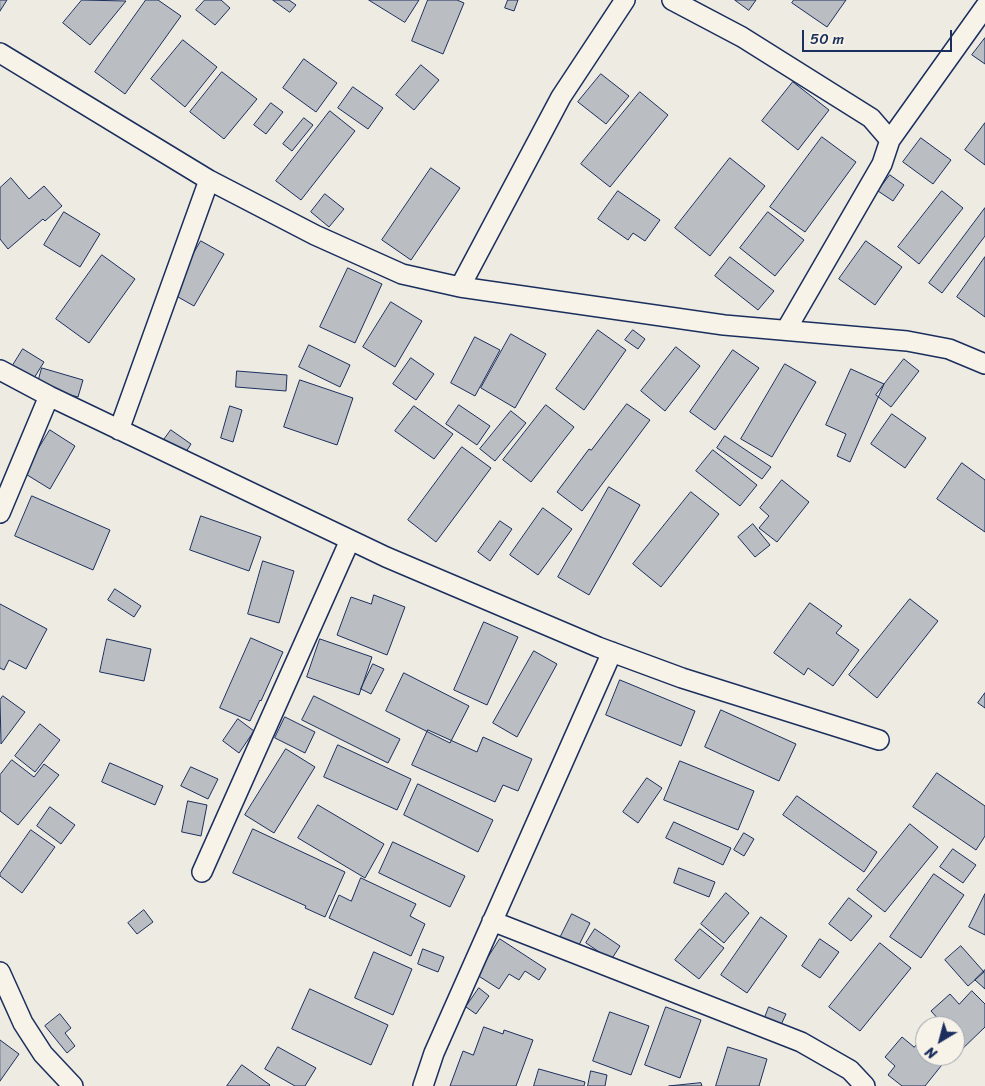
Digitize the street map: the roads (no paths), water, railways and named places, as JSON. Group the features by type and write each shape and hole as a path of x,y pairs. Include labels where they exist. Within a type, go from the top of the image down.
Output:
{"street":[{"path":"460,287 561,97 625,0"},
{"path":"672,0 742,37 871,118 890,140"},
{"path":"786,330 882,164 890,140 985,8"},
{"path":"0,53 209,180 315,234 402,274 460,287 724,325 907,341 950,349 985,364"},
{"path":"120,430 209,180"},
{"path":"0,370 49,396 395,561 612,652 682,678 879,740"},
{"path":"0,513 49,396"},
{"path":"202,872 350,540"},
{"path":"423,1086 434,1053 612,652"},
{"path":"492,921 801,1042 850,1070 864,1086"},
{"path":"0,972 23,1023 42,1054 73,1086"}]}
